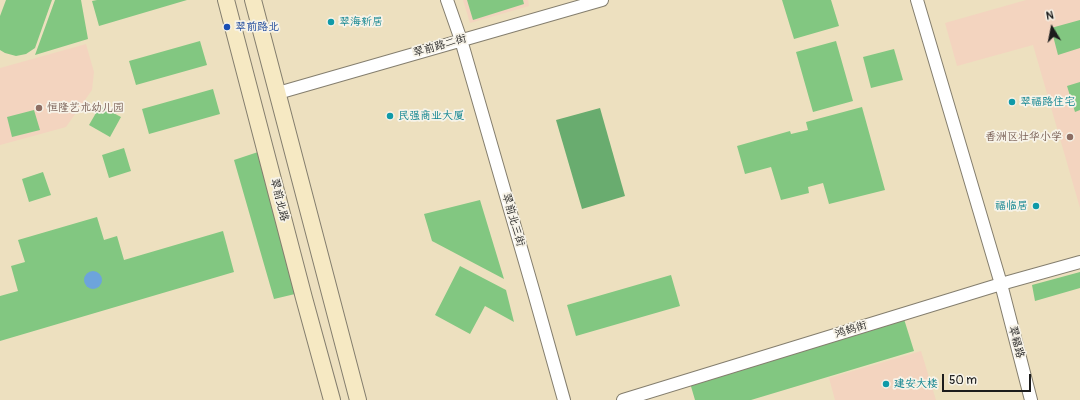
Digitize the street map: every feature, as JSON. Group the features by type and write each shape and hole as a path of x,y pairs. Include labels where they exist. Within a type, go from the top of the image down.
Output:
{"main road":[{"name":"翠前北路","path":"226,0 332,400"},
{"path":"253,0 358,400"}],"street":[{"name":"翠前北三街","path":"447,0 461,40 564,400"},
{"name":"翠前北三街","path":"456,0 460,16 461,40"},
{"name":"翠前路二街","path":"278,93 602,0"},
{"name":"翠福路","path":"917,0 1001,284 1031,400"},
{"name":"鸿鹄街","path":"623,400 1001,284 1080,262"}],"shaded area":[{"path":"463,0 528,0 529,6 470,23"},
{"name":"香洲区壮华小学","path":"1026,0 1080,0 1080,208 1033,45 957,66 945,23"},
{"name":"恒隆艺术幼儿园","path":"86,44 94,72 92,90 66,127 0,145 0,68"},
{"path":"921,351 936,400 835,400 829,378"}],"green space":[{"path":"6,0 52,0 35,48 26,54 16,56 0,50 0,16"},
{"path":"55,0 81,0 88,39 35,55"},
{"path":"187,0 99,26 92,1"},
{"path":"467,0 523,0 524,4 473,20"},
{"path":"782,0 831,0 839,26 794,39"},
{"path":"1080,20 1080,48 1058,55 1051,28"},
{"path":"200,41 207,65 136,85 129,61"},
{"path":"836,41 853,101 813,112 796,52"},
{"path":"894,49 903,80 871,88 863,57"},
{"path":"1080,82 1080,110 1075,112 1067,86"},
{"path":"213,89 220,114 149,134 142,109"},
{"path":"100,106 121,117 110,137 89,125"},
{"path":"862,107 885,190 829,204 823,183 808,187 809,193 781,200 771,167 745,174 737,146 790,131 791,134 808,130 806,122"},
{"path":"600,108 625,196 582,209 556,120"},
{"path":"34,110 40,130 12,137 7,117"},
{"path":"124,148 131,171 109,178 102,155"},
{"path":"258,152 295,294 274,299 234,160"},
{"path":"43,172 51,195 29,202 22,179"},
{"path":"480,200 504,279 432,241 424,214"},
{"path":"97,217 104,240 117,236 124,260 223,231 234,272 0,341 0,296 18,291 11,266 25,262 18,240"},
{"path":"460,266 506,290 514,322 485,306 470,334 435,315"},
{"path":"1080,272 1080,288 1035,301 1032,285"},
{"path":"671,275 680,306 576,336 567,305"},
{"path":"904,319 914,351 751,400 695,400 690,383"}],"water":[{"path":"93,271 99,274 102,280 99,286 93,289 87,286 84,280 87,274"}],"place":[{"name":"翠海新居","path":"331,22"},
{"name":"翠前路北","path":"227,27"},
{"name":"翠福路住宅","path":"1012,102"},
{"name":"恒隆艺术幼儿园","path":"39,108"},
{"name":"民强商业大厦","path":"390,116"},
{"name":"香洲区壮华小学","path":"1070,137"},
{"name":"福临居","path":"1036,206"},
{"name":"建安大楼","path":"886,384"}]}
